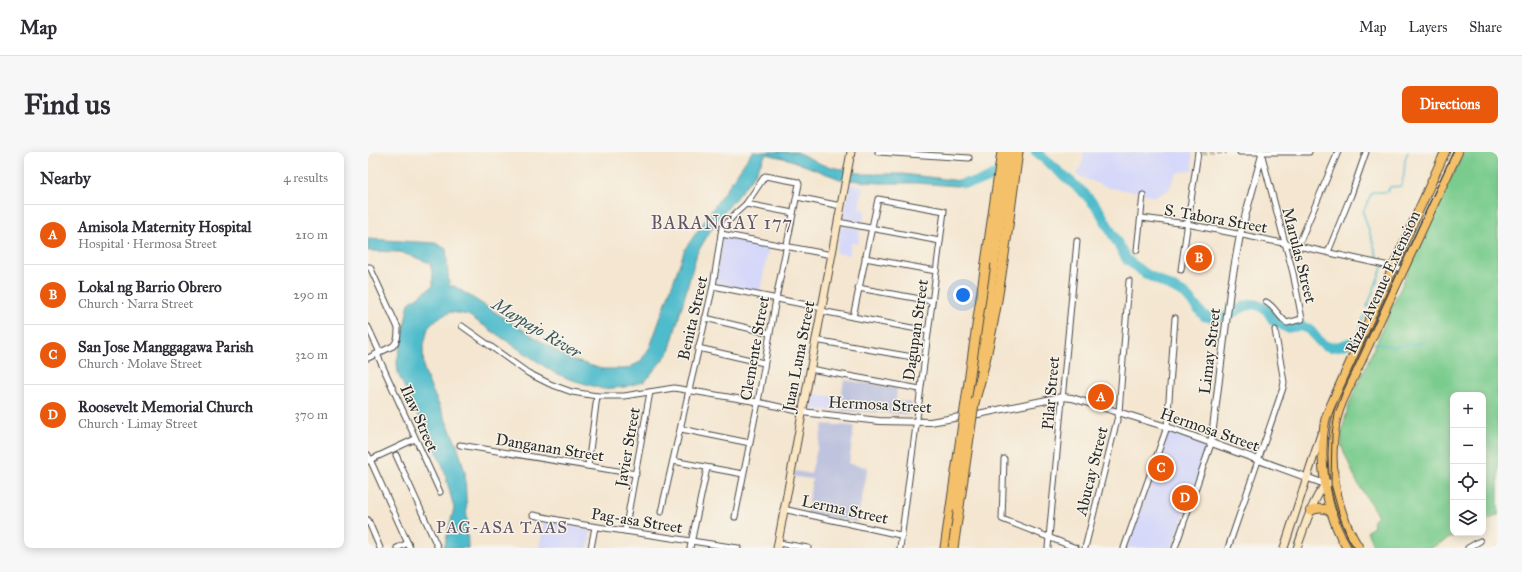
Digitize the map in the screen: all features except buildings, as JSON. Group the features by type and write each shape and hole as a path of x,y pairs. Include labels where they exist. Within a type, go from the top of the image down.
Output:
{"highway":[{"path":"945,548 1002,152"},
{"path":"953,548 1010,152"},
{"path":"974,403 983,372 990,339 1018,152"}],"main road":[{"name":"Juan Luna Street","path":"777,546 851,152"},
{"name":"Rizal Avenue Extension","path":"1347,548 1332,513 1325,484 1323,441 1326,420 1388,265 1445,152"},
{"name":"Rizal Avenue Extension","path":"1359,548 1340,508 1334,481 1333,454 1335,425 1342,402 1458,152"},
{"path":"1284,548 1326,420"},
{"path":"1297,548 1310,511 1325,484 1334,481"},
{"path":"1310,511 1322,508 1332,513"}],"street":[{"path":"878,152 969,158"},
{"path":"1180,270 1199,152"},
{"path":"1240,152 1309,152"},
{"path":"1298,246 1338,152"},
{"path":"1328,252 1351,195 1366,152"},
{"name":"Limay Street","path":"1175,548 1211,444 1229,297 1240,235 1261,153"},
{"name":"Marulas Street","path":"1261,153 1284,244 1293,273 1302,319 1287,323 1280,318 1269,303 1266,302"},
{"name":"Benita Street","path":"661,512 713,286 722,228 746,204 765,176 799,183"},
{"name":"Clemente Street","path":"735,517 758,402 769,333 799,183"},
{"path":"1137,250 1142,218 1143,195"},
{"path":"797,197 841,206"},
{"name":"Dagupan Street","path":"871,228 878,199 944,210 900,535 900,548"},
{"path":"746,204 793,213"},
{"name":"S. Tabora Street","path":"1142,218 1187,224 1403,268"},
{"path":"838,222 940,241"},
{"path":"853,317 871,228"},
{"path":"721,234 832,255"},
{"name":"Pilar Street","path":"1048,548 1077,241"},
{"path":"865,258 936,271"},
{"path":"368,358 390,348 396,342 398,328 369,267"},
{"name":"Abucay Street","path":"1085,548 1119,412 1129,281"},
{"path":"713,286 853,317 928,331"},
{"path":"858,288 932,301"},
{"path":"705,318 769,333"},
{"path":"1124,548 1167,428 1175,318"},
{"name":"Hermosa Street","path":"462,326 528,373 550,384 572,392 597,396 624,396 674,388 758,402 802,412 879,421 916,422 930,422 978,414 1062,397 1072,398 1167,428 1325,484"},
{"name":"Ilaw Street","path":"368,327 415,439 440,492"},
{"path":"1228,548 1284,386 1275,330"},
{"path":"815,340 924,359"},
{"path":"698,348 764,363"},
{"path":"810,369 920,389"},
{"name":"Javier Street","path":"625,531 650,392"},
{"path":"588,466 597,396"},
{"path":"681,429 750,443"},
{"path":"398,548 409,546 369,459 415,439"},
{"name":"Danganan Street","path":"460,445 636,474"},
{"path":"396,455 438,548"},
{"path":"1004,459 1002,519 1076,548"},
{"path":"673,461 743,474"},
{"path":"690,548 707,468"},
{"name":"Lerma Street","path":"783,509 900,535"},
{"name":"Pag-asa Street","path":"533,515 595,527 738,548"},
{"path":"368,520 380,548"},
{"path":"590,548 595,527"},
{"path":"1468,548 1480,541"},
{"path":"777,546 808,548"}],"shaded area":[{"path":"1084,152 1192,152 1193,170 1177,173 1168,191 1153,197 1140,192 1109,188 1076,175 1082,163"},
{"path":"850,184 863,186 859,208 865,209 863,223 843,219"},
{"path":"841,226 860,229 858,244 851,243 849,255 836,253"},
{"path":"723,236 769,246 760,292 715,284"},
{"path":"844,380 897,388 896,400 912,403 910,414 841,411 843,399 841,397"},
{"path":"810,394 841,397 843,399 841,411 807,409"},
{"path":"823,424 854,426 849,464 868,467 857,522 807,513 812,479 794,477 795,471 811,474"},
{"path":"1169,431 1208,447 1172,548 1127,548"},
{"path":"544,521 591,530 588,548 539,548"}],"green space":[{"path":"1464,152 1498,152 1498,515 1486,521 1486,392 1450,392 1450,536 1454,536 1430,548 1374,548 1367,531 1374,527 1373,520 1378,516 1356,480 1342,447 1342,431 1349,404 1432,217"}],"water":[{"path":"752,152 797,152 823,165 864,174 903,174 977,183 956,186 917,183 880,183 840,179 788,159 766,154 754,175 714,225 697,253 669,352 645,381 625,387 603,389 569,379 553,372 468,315 451,312 438,318 428,328 423,349 424,370 457,445 465,472 468,548 444,548 454,508 443,466 398,374 397,362 409,303 433,286 430,263 400,252 368,251 368,239 435,243 446,249 449,286 454,286 569,359 602,369 626,369 640,362 650,347 685,249"}],"waterway":[{"name":"Maypajo River","path":"1036,152 1084,193 1099,210 1127,260 1146,274 1185,294 1204,316 1214,318 1224,316"},
{"path":"1379,262 1363,212 1372,192 1387,192 1390,187 1401,186 1404,175 1405,159 1408,152"},
{"name":"Maypajo River","path":"964,183 986,179 996,174 1005,166"},
{"path":"1367,307 1382,268 1381,266"},
{"name":"Maypajo River","path":"1229,315 1245,306 1255,304 1266,309 1273,320 1287,328 1297,326 1309,329 1319,341 1330,347 1355,341"},
{"path":"1355,341 1365,313"},
{"path":"1374,343 1393,347 1426,342"}],"tunnel":[{"path":"1202,153 1227,152"}],"tram line":[{"path":"1355,548 1349,540 1340,517 1331,484 1332,434 1335,414 1342,394 1453,152"}],"place":[{"name":"Lokal ng Barrio Obrero","path":"1199,258"},
{"name":"Amisola Maternity Hospital","path":"1101,397"},
{"name":"San Jose Manggagawa Parish","path":"1161,468"},
{"name":"Roosevelt Memorial Church","path":"1185,498"}],"district":[{"name":"BARANGAY 177","path":"722,223"},
{"name":"PAG-ASA TAAS","path":"502,527"}]}
